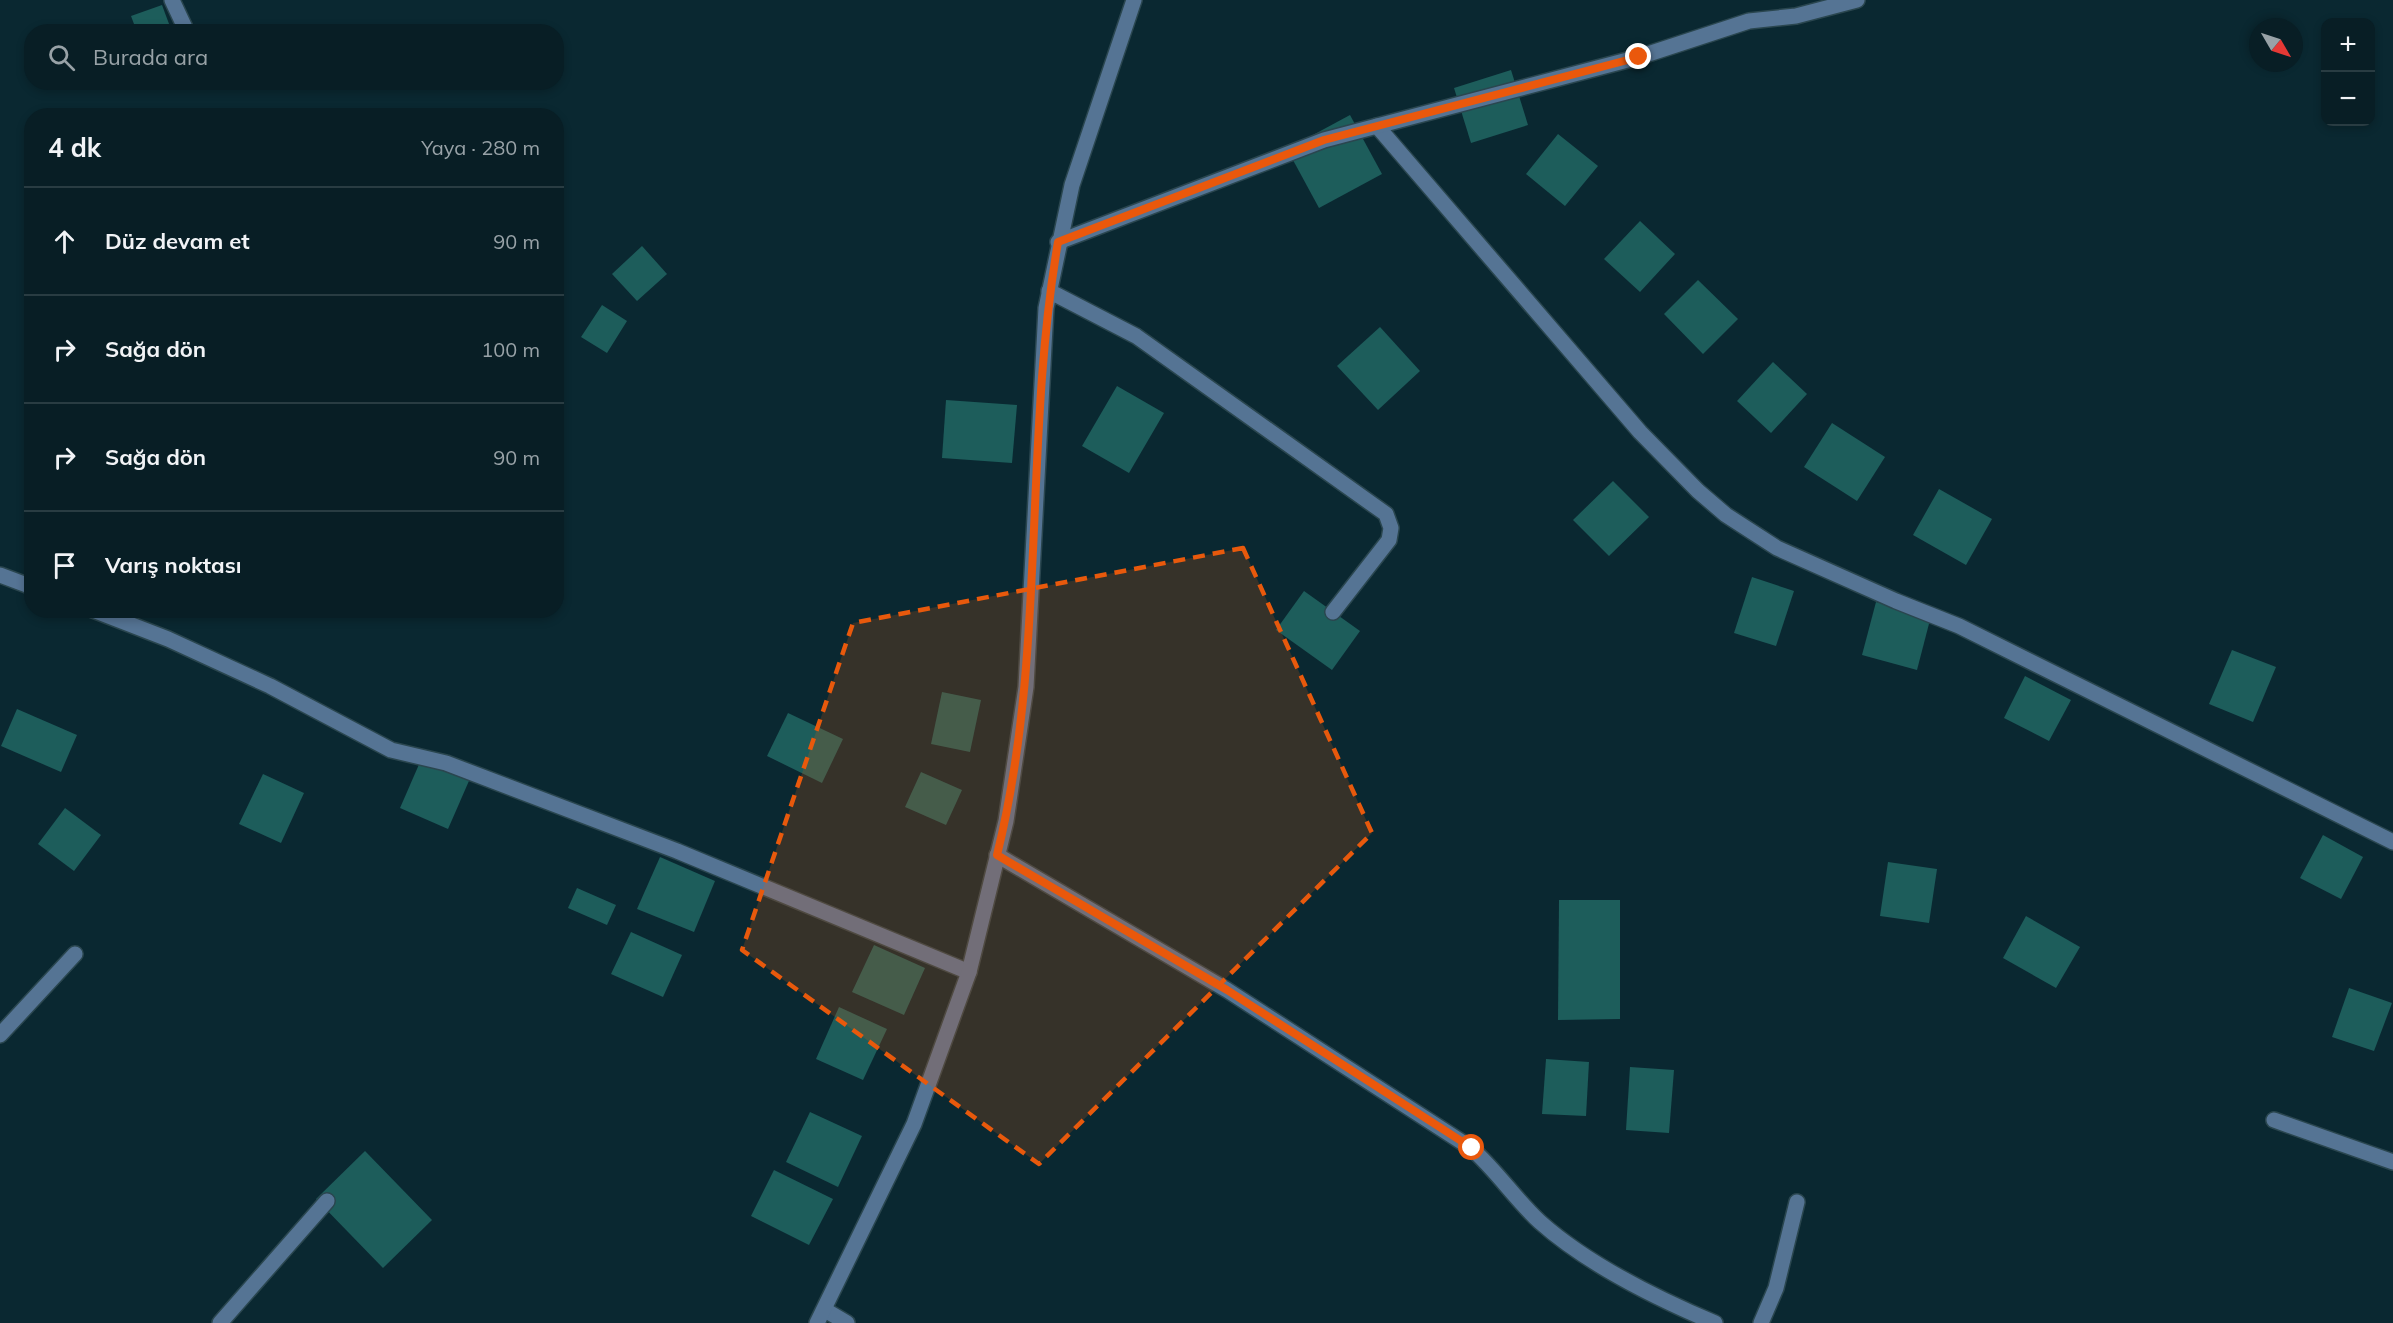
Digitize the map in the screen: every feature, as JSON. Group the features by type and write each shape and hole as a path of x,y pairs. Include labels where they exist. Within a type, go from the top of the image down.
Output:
{"street":[{"path":"172,0 183,24"},
{"path":"848,1323 821,1317 914,1124 969,972 997,855 1017,758 1026,687 1043,359 1049,291 1058,242 1090,127 1134,0"},
{"path":"1058,242 1324,140 1639,57 1749,21 1796,16 1857,0"},
{"path":"1377,126 1640,432 1698,491 1751,533 1885,596 1970,631 2393,842"},
{"path":"1049,291 1136,336 1386,513 1391,528 1389,540 1333,612"},
{"path":"0,575 24,584"},
{"path":"114,618 168,639 270,686 392,750 446,762 677,851 969,972"},
{"path":"997,855 1227,990 1445,1130 1489,1164 1518,1200 1562,1241 1611,1271 1715,1323"},
{"path":"0,1035 75,954"},
{"path":"2274,1120 2393,1162"},
{"path":"220,1323 327,1200"},
{"path":"1761,1323 1776,1288 1797,1202"}],"highlighted area":[{"path":"1243,548 1372,833 1039,1164 742,950 853,623"}],"building":[{"path":"162,5 169,24 134,24 131,16"},
{"path":"1511,70 1528,125 1471,143 1454,88"},
{"path":"1350,115 1382,174 1319,208 1287,149"},
{"path":"1558,134 1598,166 1565,206 1526,174"},
{"path":"1640,221 1675,254 1640,292 1604,259"},
{"path":"642,246 667,274 637,301 612,274"},
{"path":"1698,280 1738,319 1703,354 1664,314"},
{"path":"602,305 627,321 607,353 581,337"},
{"path":"1380,327 1420,371 1378,410 1337,366"},
{"path":"1773,362 1807,394 1771,433 1737,401"},
{"path":"1117,386 1164,413 1129,473 1082,446"},
{"path":"946,400 1017,405 1012,463 942,458"},
{"path":"1832,423 1885,457 1857,501 1804,467"},
{"path":"1613,481 1649,517 1609,556 1573,520"},
{"path":"1939,489 1992,519 1966,565 1913,535"},
{"path":"1752,577 1794,591 1776,646 1734,633"},
{"path":"1304,591 1360,631 1332,670 1276,630"},
{"path":"1876,602 1931,616 1917,670 1862,655"},
{"path":"2232,650 2276,667 2253,722 2209,704"},
{"path":"2025,676 2071,700 2049,741 2004,718"},
{"path":"942,692 981,700 970,752 931,744"},
{"path":"17,709 77,735 61,772 1,746"},
{"path":"788,713 843,739 822,783 767,756"},
{"path":"424,753 472,774 448,829 400,808"},
{"path":"921,772 962,790 946,825 905,807"},
{"path":"263,774 304,793 281,843 239,824"},
{"path":"65,808 101,835 74,871 38,844"},
{"path":"2323,835 2363,857 2341,899 2300,878"},
{"path":"660,857 715,881 694,932 637,909"},
{"path":"1888,862 1937,869 1929,923 1880,916"},
{"path":"577,888 616,905 607,925 568,908"},
{"path":"1559,900 1620,900 1620,1019 1558,1020"},
{"path":"2026,916 2080,947 2056,988 2003,958"},
{"path":"631,932 682,955 663,997 611,974"},
{"path":"874,945 925,968 904,1015 852,992"},
{"path":"2349,988 2392,1003 2374,1051 2332,1037"},
{"path":"839,1007 887,1029 863,1080 816,1059"},
{"path":"1546,1059 1589,1062 1586,1116 1542,1114"},
{"path":"1630,1067 1674,1070 1669,1133 1626,1130"},
{"path":"810,1112 862,1136 838,1187 786,1162"},
{"path":"365,1151 432,1220 383,1268 316,1199"},
{"path":"774,1170 833,1199 809,1245 751,1216"}],"route":[{"path":"1472,1148 1227,990 997,855 1017,758 1026,687 1046,308 1058,242 1324,140 1639,57"}]}
